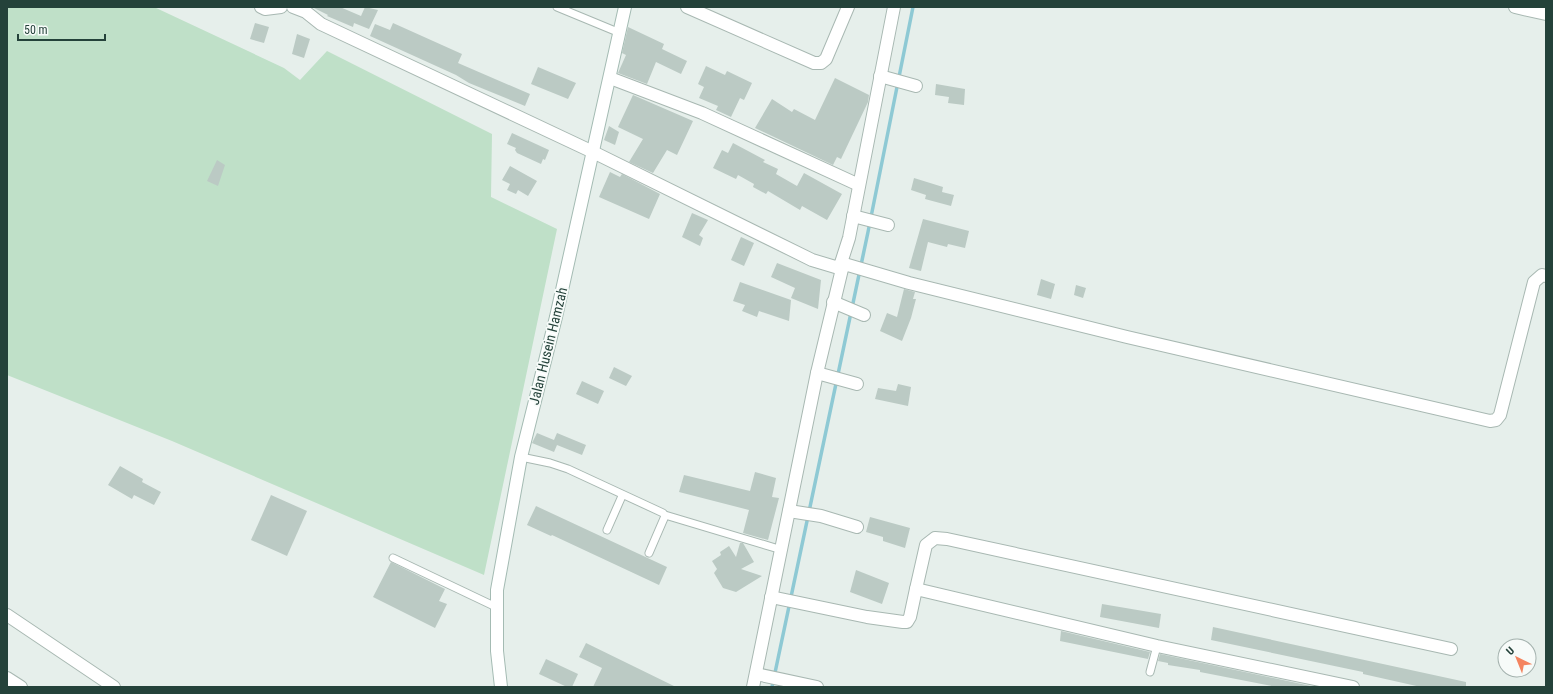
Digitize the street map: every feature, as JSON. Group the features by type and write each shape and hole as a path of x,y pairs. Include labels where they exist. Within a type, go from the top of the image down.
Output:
{"street":[{"path":"261,7 265,9 281,7"},
{"path":"293,7 306,12 321,24 593,152 812,260 844,266 1120,335 1490,421 1496,420 1500,416 1534,282 1542,275 1546,276"},
{"name":"Jalan Husein Hamzah","path":"500,687 497,651 497,590 520,457 556,317 625,7"},
{"path":"687,7 814,63 821,63 826,59 848,7"},
{"path":"753,687 759,675 776,598 782,550 793,512 835,303 857,217 859,185 883,76 894,7"},
{"path":"1515,7 1546,14"},
{"path":"883,76 912,85"},
{"path":"610,78 702,113 859,185"},
{"path":"857,217 885,224"},
{"path":"835,303 860,313"},
{"path":"820,373 853,383"},
{"path":"793,512 821,516 857,526"},
{"path":"776,598 868,617 907,622 910,617 926,545 935,538 947,539 1451,650"},
{"path":"916,589 1157,646 1353,687"},
{"path":"7,615 114,687"},
{"path":"759,675 817,687"},
{"path":"7,678 21,687"}],"lane":[{"path":"557,7 620,33"},
{"path":"520,457 550,463 568,469 664,515 782,550"},
{"path":"607,530 622,496"},
{"path":"649,553 664,515"},
{"path":"393,558 496,606"},
{"path":"1150,672 1157,646"}],"green space":[{"path":"7,7 154,7 284,68 300,80 327,51 492,134 491,197 557,229 484,575 172,441 7,375"}],"building":[{"path":"312,7 340,7 361,16 365,7 378,10 369,29 354,23 353,27 327,16 328,15"},
{"path":"255,23 269,27 264,43 250,39"},
{"path":"393,23 462,54 458,63 530,94 525,106 469,83 456,75 370,36 375,24 390,30"},
{"path":"628,27 664,44 662,49 687,61 681,74 656,62 647,84 618,73 626,55 622,53"},
{"path":"297,34 310,39 304,58 292,54"},
{"path":"706,66 725,75 727,71 752,83 744,100 740,98 731,117 716,110 718,106 699,98 704,87 698,84"},
{"path":"538,67 576,83 568,99 531,84"},
{"path":"835,78 869,95 868,102 841,159 837,157 833,165 755,128 772,99 792,112 794,109 815,120"},
{"path":"936,84 965,89 964,105 948,103 949,97 935,95"},
{"path":"633,95 693,121 677,155 667,150 653,173 629,162 643,139 618,127"},
{"path":"609,126 619,132 615,145 604,140"},
{"path":"512,133 549,150 545,160 543,159 541,164 517,153 515,150 516,148 507,144"},
{"path":"733,143 765,160 763,162 778,169 776,174 797,186 804,173 842,194 827,220 802,206 800,210 768,191 766,194 753,187 754,184 738,175 736,179 713,168 722,150 728,153"},
{"path":"217,160 225,165 218,186 207,181"},
{"path":"510,166 537,181 528,196 518,190 516,194 507,190 510,184 502,180"},
{"path":"610,172 620,177 622,174 660,194 649,219 599,197"},
{"path":"914,178 943,187 942,192 954,195 951,206 925,199 926,195 911,190"},
{"path":"692,213 708,220 699,235 703,238 700,246 682,237"},
{"path":"923,219 969,231 965,248 948,244 947,247 928,242 921,271 909,268"},
{"path":"741,237 754,243 744,266 731,260"},
{"path":"777,263 821,280 818,309 791,298 795,288 771,277"},
{"path":"1041,279 1055,284 1051,299 1037,295"},
{"path":"740,282 791,300 789,321 759,311 757,317 742,311 745,305 733,301"},
{"path":"1076,285 1086,288 1083,298 1074,295"},
{"path":"904,289 915,292 913,299 916,299 911,318 902,341 880,331 887,313 897,317"},
{"path":"614,367 632,376 626,386 609,378"},
{"path":"582,381 604,391 598,404 576,394"},
{"path":"898,384 911,387 908,406 875,399 878,388 896,391"},
{"path":"537,433 554,440 557,433 586,445 582,455 557,445 554,452 532,443"},
{"path":"120,466 143,479 142,482 161,492 154,505 134,495 132,499 108,485"},
{"path":"755,472 776,478 772,497 779,498 768,540 743,533 749,510 679,492 684,475 750,491"},
{"path":"271,495 307,511 287,556 251,540"},
{"path":"536,506 667,567 659,585 552,535 551,536 527,525"},
{"path":"870,517 910,528 905,548 883,541 883,537 866,532"},
{"path":"740,543 743,543 754,562 741,569 762,576 736,592 723,588 714,573 717,569 712,561 721,555 720,552 729,546 736,557"},
{"path":"391,562 445,589 439,601 447,604 435,628 373,597"},
{"path":"856,570 889,583 882,604 850,592"},
{"path":"1102,604 1161,614 1159,628 1100,617"},
{"path":"1213,627 1466,682 1466,687 1421,687 1363,674 1363,672 1211,640"},
{"path":"1061,631 1150,652 1148,659 1060,641"},
{"path":"586,643 676,687 593,687 602,668 579,657"},
{"path":"1160,654 1311,687 1277,687 1200,672 1200,670 1168,665 1168,663 1158,661"},
{"path":"546,659 578,674 572,687 567,687 539,674"}],"waterway":[{"path":"772,687 868,232 913,7"}]}
